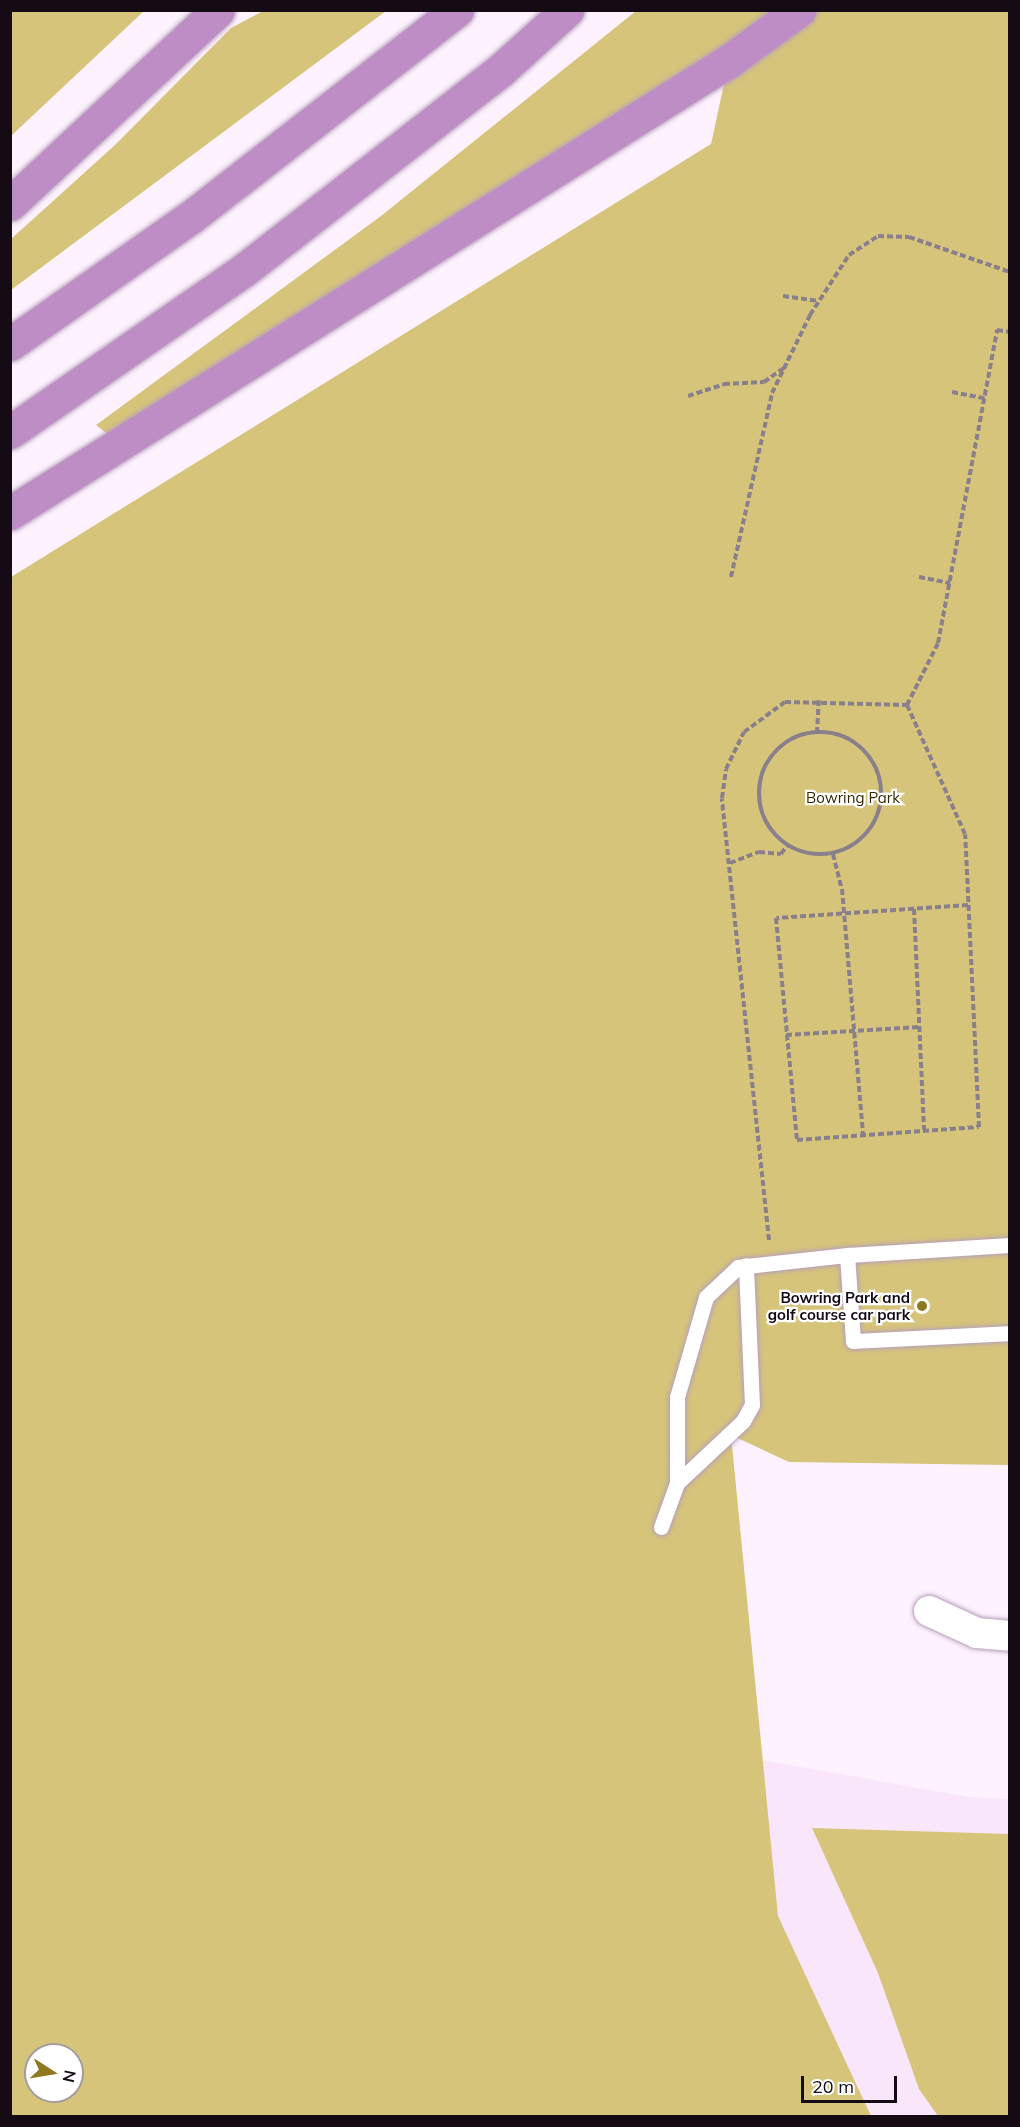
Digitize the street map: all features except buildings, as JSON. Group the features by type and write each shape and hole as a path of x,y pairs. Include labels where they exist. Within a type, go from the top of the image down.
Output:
{"highway":[{"path":"10,204 218,10"},
{"path":"10,344 191,217 457,10"},
{"path":"10,432 244,270 502,69 567,10"},
{"path":"10,513 729,61 799,10"}],"street":[{"path":"929,1611 977,1633 1010,1636"}],"lane":[{"path":"661,1527 677,1483 677,1397 692,1332 706,1297 722,1278 747,1265 769,1260 1010,1245"},
{"path":"847,1255 852,1341 1010,1333"},
{"path":"677,1483 743,1421 752,1405 747,1265"}],"path":[{"path":"731,578 772,393 819,301 849,255 878,236 909,237 1010,272"},
{"path":"783,296 819,301"},
{"path":"907,705 938,643 997,330 1010,332"},
{"path":"688,396 724,384 764,382 785,368"},
{"path":"952,392 984,398"},
{"path":"920,577 950,583"},
{"path":"769,1260 770,1223 723,798 734,748 766,712 785,702 819,700 907,705"},
{"path":"817,733 819,700"},
{"path":"907,705 965,834 979,1127 797,1140 776,918 968,905"},
{"path":"817,733 850,740 866,753 881,792 868,831 833,854 788,844 766,823 759,785 776,751 791,739 817,733"},
{"path":"730,863 759,852 781,854 788,844"},
{"path":"833,854 845,914 863,1135"},
{"path":"914,909 924,1130"},
{"path":"786,1035 920,1027"}],"shaded area":[{"path":"762,1760 968,1797 1009,1799 1009,2116 871,2116 778,1916"}],"green space":[{"path":"11,10 144,10 144,11 11,136"},
{"path":"265,10 386,11 11,290 11,239 115,145 231,28"},
{"path":"636,11 789,11 110,436 96,425 381,216"},
{"name":"Bowring Park","path":"799,11 1009,11 1009,1465 789,1462 731,1435 778,1916 871,2116 11,2116 11,577 711,144 729,61"},
{"path":"812,1828 1009,1834 1009,2116 938,2116 919,2089 878,1973"}],"place":[{"name":"Bowring Park and golf course car park","path":"922,1306"}]}
